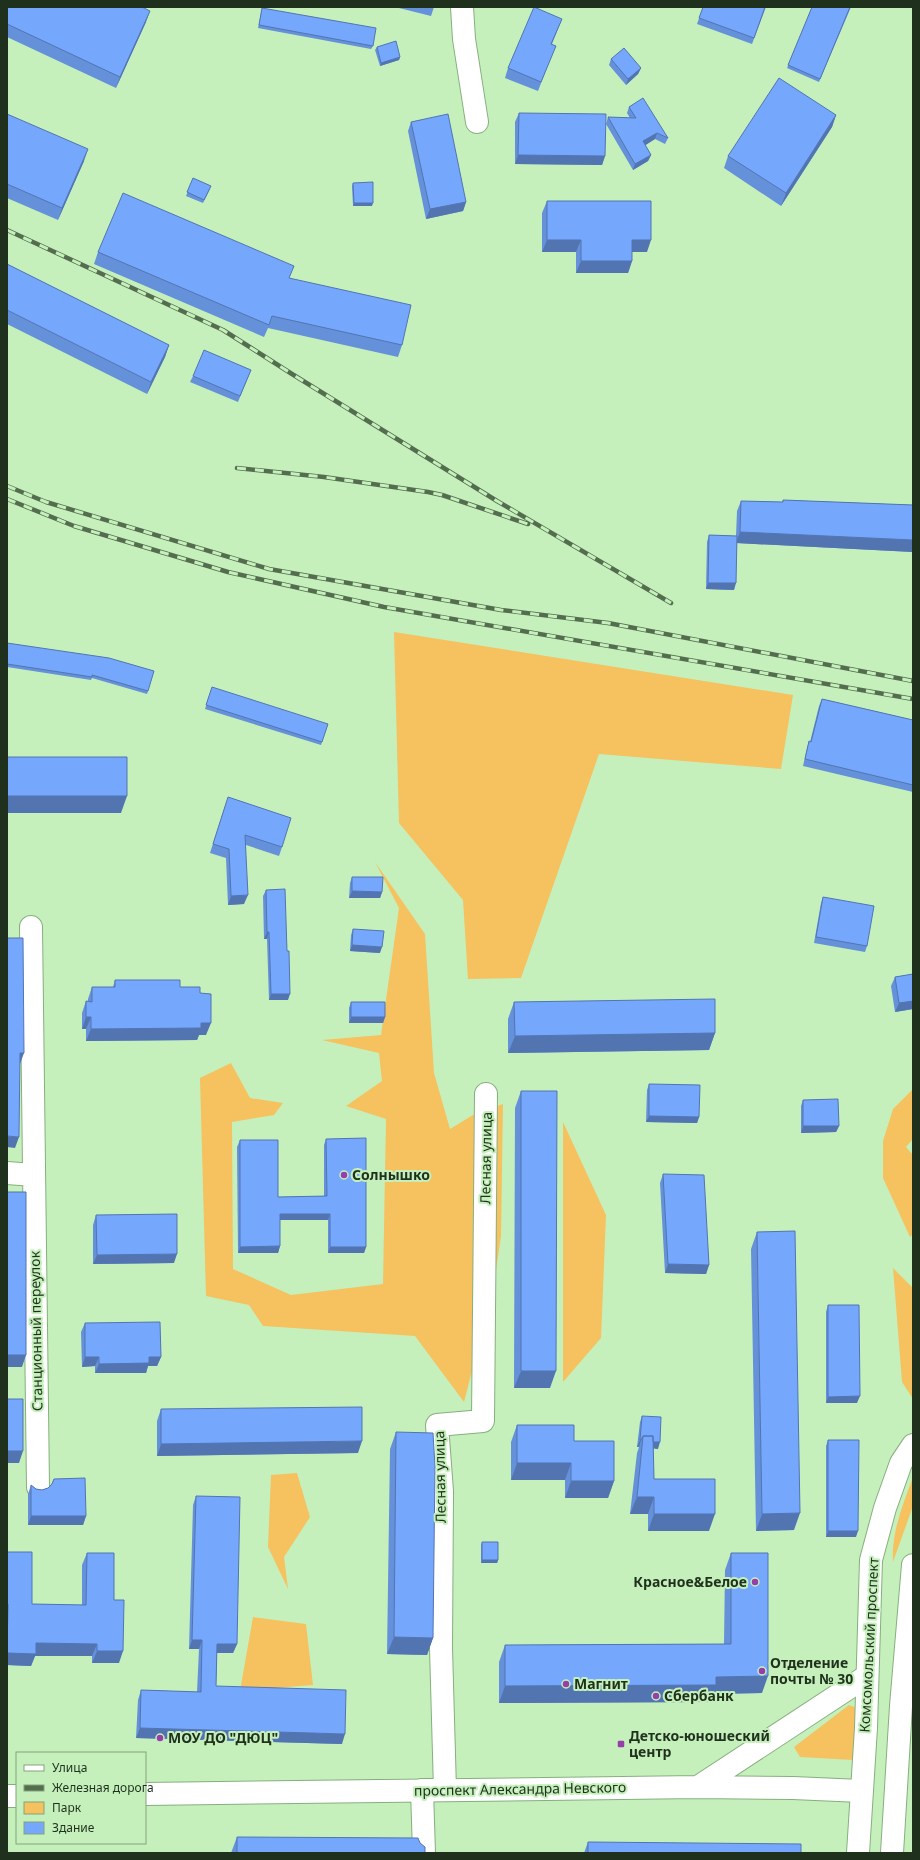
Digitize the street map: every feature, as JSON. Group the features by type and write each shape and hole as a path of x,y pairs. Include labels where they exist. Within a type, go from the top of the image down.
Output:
{"main road":[{"path":"462,7 464,39 477,122"},
{"name":"Станционный переулок","path":"31,927 38,1487"},
{"name":"Лесная улица","path":"444,1790 441,1648 442,1491 437,1425 483,1421 486,1094"},
{"path":"7,1174 34,1174"},
{"name":"Комсомольский проспект","path":"858,1853 872,1560 885,1508 901,1463 913,1445"},
{"path":"892,1853 895,1793 913,1565"},
{"path":"698,1787 867,1676"},
{"name":"проспект Александра Невского","path":"444,1790 698,1787 793,1788 895,1793"},
{"path":"424,1853 422,1790 444,1790"},
{"name":"проспект Александра Невского","path":"146,1794 422,1790"}],"green space":[{"path":"394,632 793,695 781,769 599,754 521,978 468,979 463,900 399,823"},
{"path":"375,862 425,934 434,1073 450,1129 473,1115 503,1104 501,1236 493,1290 464,1402 415,1336 263,1326 249,1305 206,1296 200,1078 231,1063 250,1098 283,1103 274,1115 232,1122 233,1269 291,1295 383,1284 386,1119 346,1106 382,1081 379,1053 322,1040 381,1035 399,908"},
{"path":"913,1089 913,1139 906,1147 913,1155 913,1234 910,1237 883,1178 883,1141 893,1109"},
{"path":"563,1122 606,1215 601,1338 563,1382"},
{"path":"893,1268 913,1288 913,1399 902,1382"},
{"path":"297,1473 310,1517 284,1557 288,1589 268,1547 271,1475"},
{"path":"913,1477 913,1506 893,1562 896,1529"},
{"path":"253,1617 306,1624 313,1685 240,1691"},
{"path":"849,1705 862,1710 860,1749 853,1760 800,1757 794,1747"}],"building":[{"path":"7,7 142,7 150,11 120,77 7,24"},
{"path":"534,7 562,19 551,44 556,46 541,82 508,68"},
{"path":"703,7 765,7 754,38 699,18"},
{"path":"812,7 850,7 820,79 788,65"},
{"path":"262,8 376,28 373,46 259,25"},
{"path":"396,41 400,57 381,63 377,47"},
{"path":"624,48 641,68 628,79 611,59"},
{"path":"779,78 836,115 786,193 728,156"},
{"path":"643,98 668,138 657,133 643,141 651,155 635,164 608,117 636,118 629,107"},
{"path":"519,113 606,114 605,156 518,155"},
{"path":"7,114 88,149 62,208 7,184"},
{"path":"448,114 466,202 430,209 411,122"},
{"path":"193,178 211,186 204,200 187,192"},
{"path":"373,182 373,203 354,203 353,183"},
{"path":"123,193 294,266 289,278 411,305 402,345 272,316 269,325 98,252"},
{"path":"547,201 651,201 651,240 632,240 632,261 581,261 581,240 547,240"},
{"path":"7,264 169,345 151,382 7,310"},
{"path":"204,350 251,370 240,396 193,376"},
{"path":"783,500 913,505 913,540 740,532 741,501 783,502"},
{"path":"709,535 737,536 736,583 708,583"},
{"path":"7,643 109,658 154,671 148,691 92,675 92,677 7,664"},
{"path":"212,687 328,724 322,742 206,705"},
{"path":"822,699 913,720 913,785 805,759"},
{"path":"7,757 127,757 127,796 7,796"},
{"path":"228,797 291,818 282,847 245,835 248,895 231,896 229,849 213,844"},
{"path":"352,877 383,877 382,892 352,891"},
{"path":"285,889 290,994 271,994 266,890"},
{"path":"823,897 874,906 867,946 816,937"},
{"path":"353,929 384,931 382,947 352,945"},
{"path":"7,938 23,938 24,1053 20,1053 19,1137 7,1136"},
{"path":"913,974 913,1001 899,1003 895,977"},
{"path":"115,980 180,980 180,987 200,987 200,993 211,994 211,1023 201,1023 201,1028 91,1029 91,1017 86,1017 86,1001 92,1002 92,987 115,987"},
{"path":"715,999 715,1033 515,1036 514,1002"},
{"path":"351,1002 385,1002 385,1017 351,1017"},
{"path":"649,1084 700,1085 699,1117 649,1116"},
{"path":"521,1091 557,1091 556,1371 521,1371"},
{"path":"838,1099 839,1126 803,1126 803,1100"},
{"name":"Солнышко","path":"366,1138 366,1247 330,1247 330,1214 280,1214 280,1246 240,1247 240,1140 278,1140 278,1197 327,1196 326,1139"},
{"path":"663,1174 704,1175 709,1265 668,1264"},
{"path":"7,1192 26,1192 26,1355 7,1355"},
{"path":"177,1214 177,1254 97,1255 96,1215"},
{"path":"795,1231 800,1513 762,1514 757,1232"},
{"path":"828,1305 859,1305 860,1396 828,1397"},
{"path":"160,1322 161,1357 149,1357 149,1363 99,1364 99,1357 85,1357 85,1323"},
{"path":"7,1399 23,1399 23,1451 7,1451"},
{"path":"362,1407 362,1441 161,1444 161,1409"},
{"path":"642,1416 661,1417 660,1442 653,1442 653,1436 643,1436 640,1440"},
{"path":"517,1425 574,1425 574,1441 614,1441 614,1481 571,1481 571,1463 517,1463"},
{"path":"396,1432 433,1433 435,1466 433,1638 394,1637"},
{"path":"643,1436 653,1436 654,1479 715,1479 715,1514 654,1514 654,1497 637,1497"},
{"path":"828,1440 859,1440 858,1531 828,1531"},
{"path":"85,1478 86,1516 31,1516 31,1485 36,1489 42,1490 48,1488 54,1479"},
{"path":"196,1496 240,1497 237,1644 217,1644 216,1686 346,1690 345,1734 140,1728 141,1690 201,1692 202,1640 192,1640"},
{"path":"482,1542 498,1542 498,1560 482,1560"},
{"path":"7,1552 32,1552 32,1604 86,1605 87,1553 114,1553 114,1600 124,1600 123,1651 97,1651 97,1644 36,1643 36,1654 7,1653"},
{"path":"731,1553 768,1553 768,1676 716,1677 716,1685 505,1686 505,1645 731,1644"},
{"path":"237,1837 418,1838 420,1843 425,1847 425,1853 237,1853"},
{"path":"588,1842 801,1844 801,1853 588,1853"}],"railway":[{"path":"7,230 223,330 497,501 671,603"},
{"path":"237,468 324,477 428,492 442,495 528,524"},
{"path":"7,486 46,502 269,569 501,610 608,623 913,681"},
{"path":"7,499 74,526 228,572 384,607 913,699"}],"place":[{"name":"Солнышко","path":"344,1175"},
{"name":"Красное&Белое","path":"755,1582"},
{"name":"Отделение почты № 30","path":"762,1671"},
{"name":"Магнит","path":"566,1684"},
{"name":"Сбербанк","path":"656,1696"},
{"name":"МОУ ДО \"ДЮЦ\"","path":"160,1738"},
{"name":"Детско-юношеский центр","path":"621,1744"}]}
